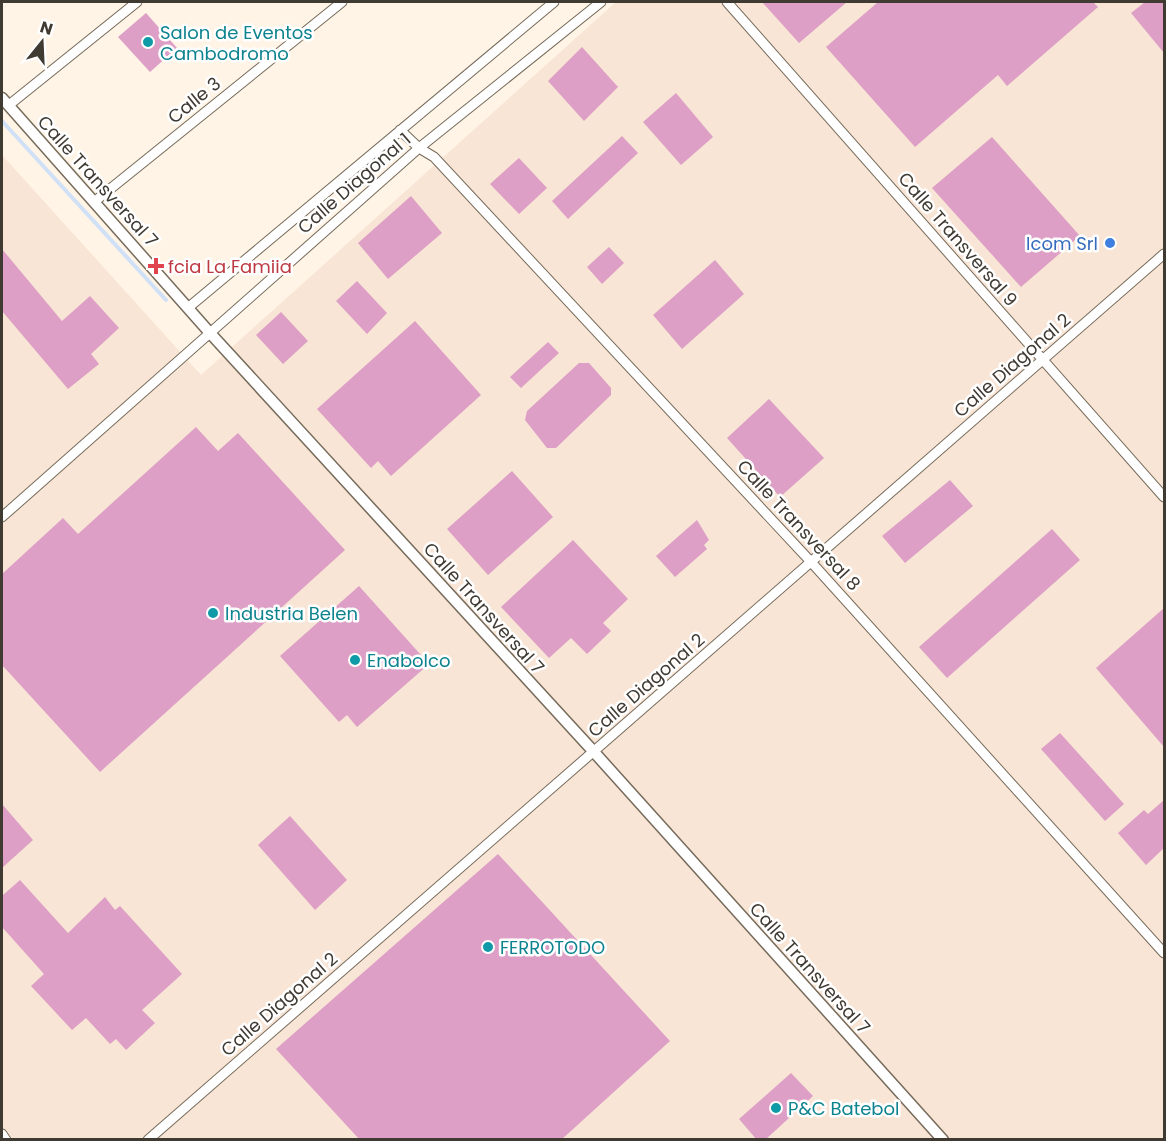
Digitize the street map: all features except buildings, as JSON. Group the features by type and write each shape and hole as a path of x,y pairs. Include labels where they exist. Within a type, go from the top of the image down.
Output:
{"street":[{"path":"5,102 137,2"},
{"name":"Calle 3","path":"94,202 342,2"},
{"name":"Calle Diagonal 1","path":"189,307 553,2"},
{"name":"Calle Diagonal 1","path":"2,518 419,148 601,2"},
{"name":"Calle Transversal 9","path":"727,2 1164,497"},
{"name":"Calle Transversal 7","path":"5,102 210,333 594,752 943,1140"},
{"name":"Calle Transversal 8","path":"400,130 419,148 434,157 812,563 1164,953"},
{"name":"Calle Diagonal 2","path":"148,1140 1164,254"},
{"path":"2,1134 6,1140"}],"shaded area":[{"path":"616,2 1164,2 1164,1139 2,1139 2,155 201,375"}],"waterway":[{"path":"2,121 166,300"}],"place":[{"name":"Salon de Eventos Cambodromo","path":"148,42"},
{"name":"Icom Srl","path":"1110,243"},
{"name":"fcia La Famiia","path":"156,266"},
{"name":"Industria Belen","path":"213,613"},
{"name":"Enabolco","path":"355,660"},
{"name":"FERROTODO","path":"488,947"},
{"name":"P&C Batebol","path":"776,1108"}]}
